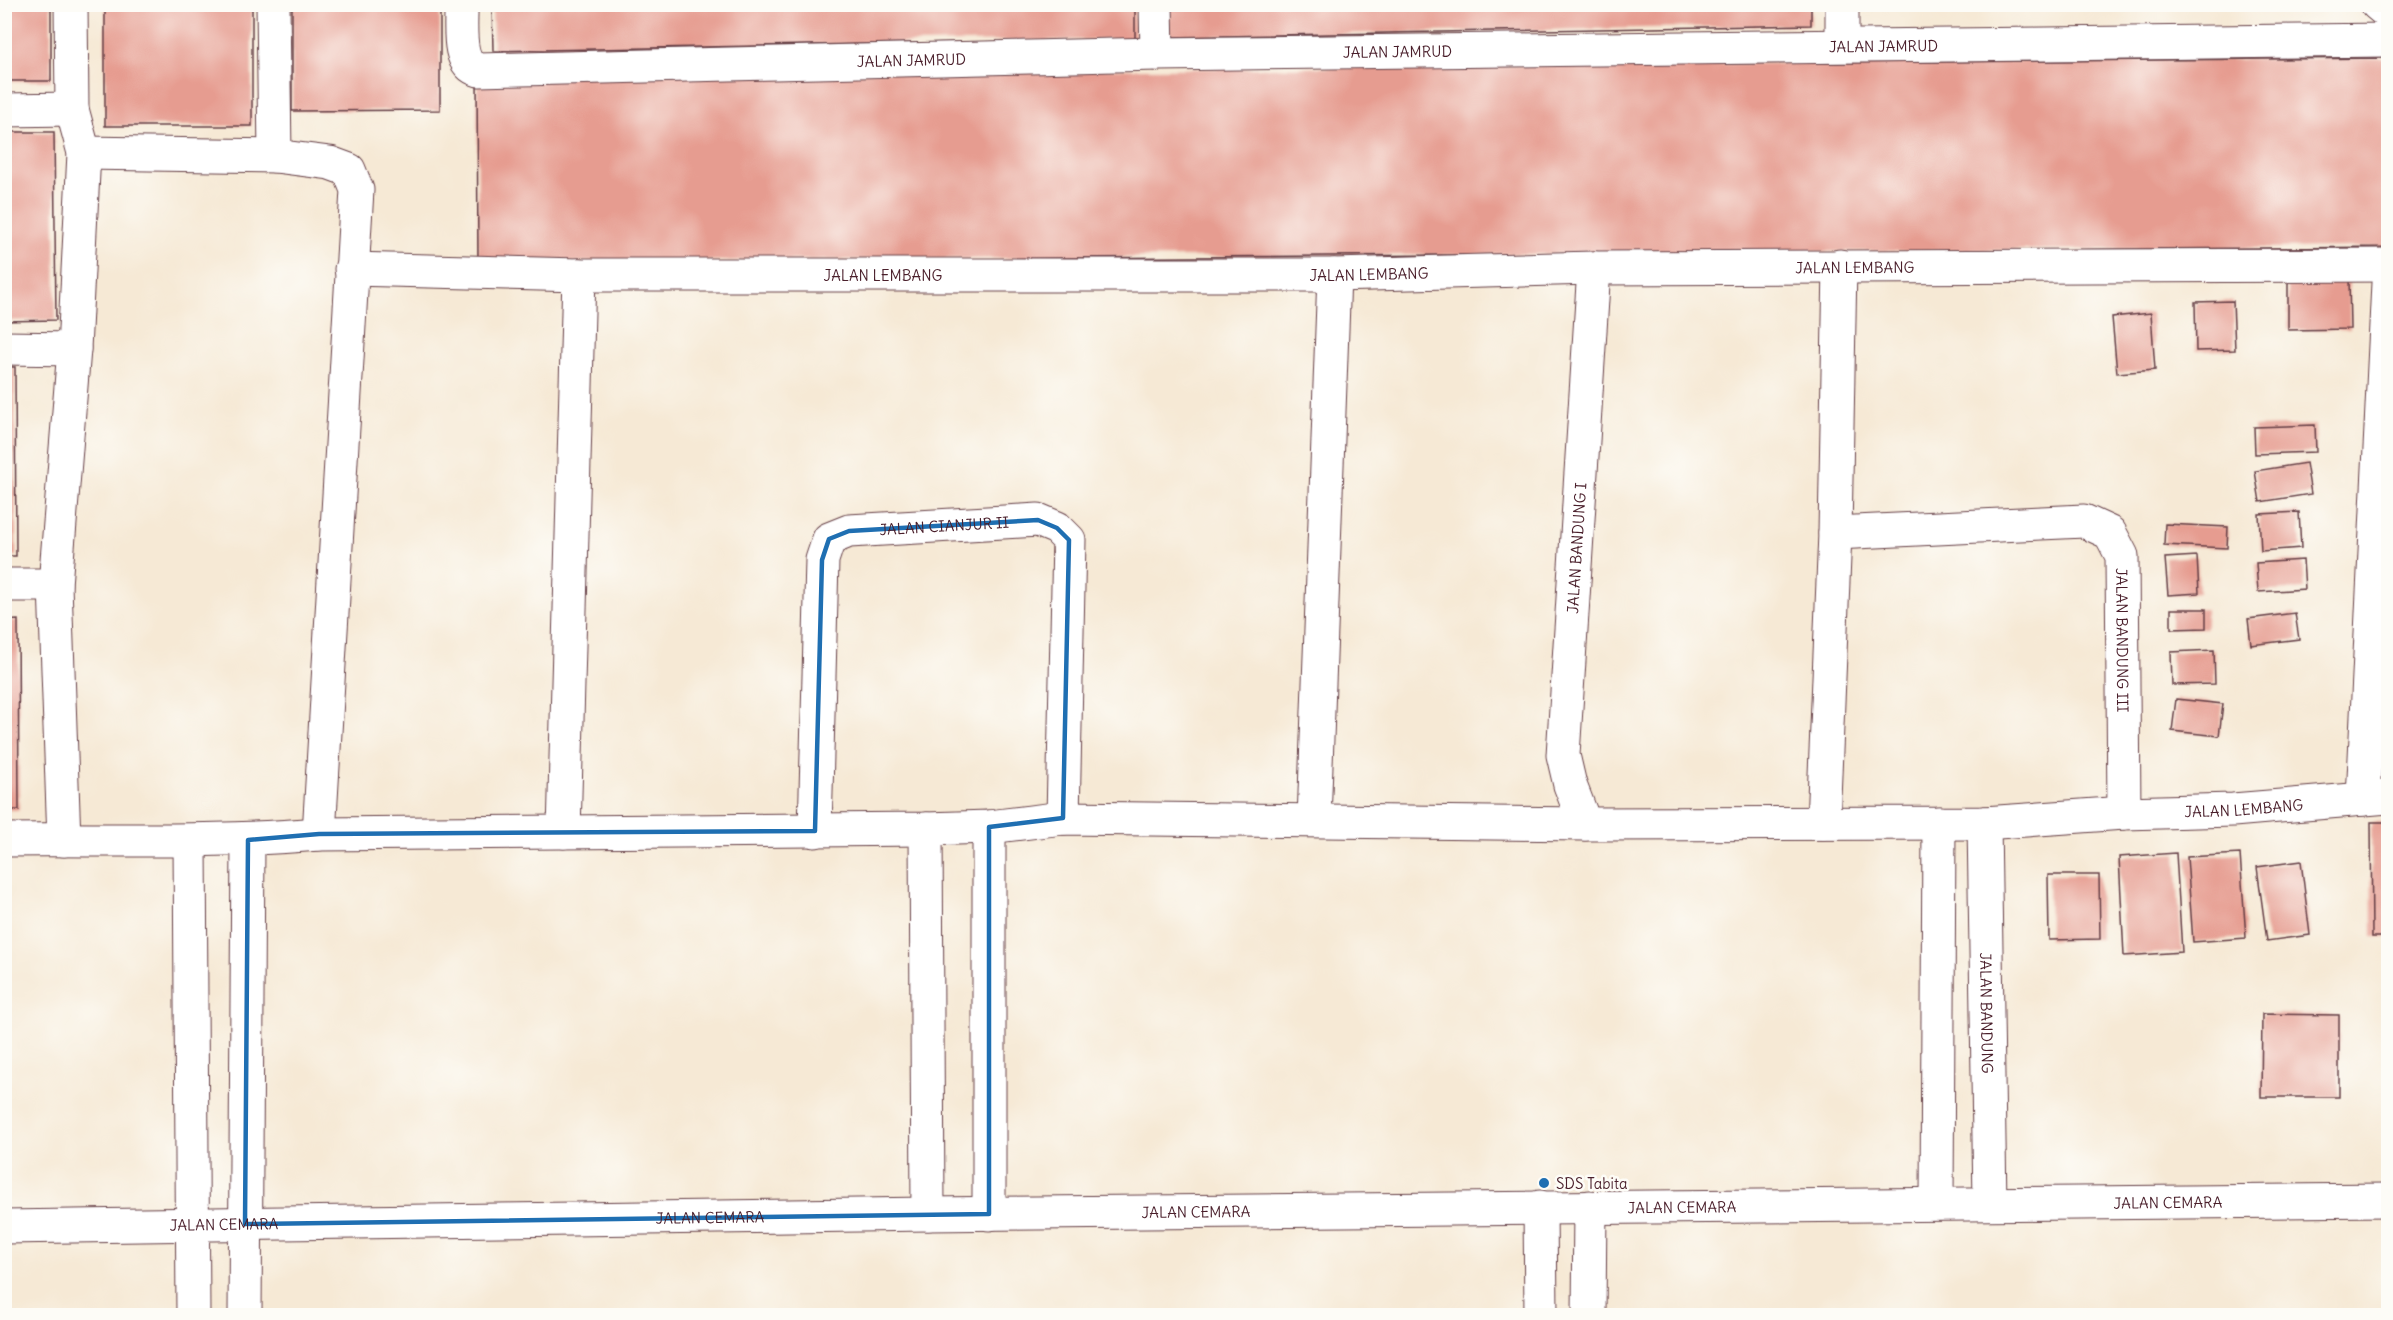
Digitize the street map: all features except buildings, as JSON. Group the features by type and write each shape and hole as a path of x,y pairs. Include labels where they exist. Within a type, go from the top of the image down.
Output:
{"street":[{"path":"64,840 55,585 74,349 84,153 72,109 71,4"},
{"path":"273,4 275,156"},
{"name":"JALAN JAMRUD","path":"461,4 463,58 472,68 479,70 1157,54 2388,40"},
{"path":"1156,4 1157,54"},
{"path":"1842,4 1842,45"},
{"path":"2377,4 2388,13"},
{"path":"4,110 72,109"},
{"path":"84,153 275,156 330,163 349,170 357,190 319,834"},
{"name":"JALAN LEMBANG","path":"351,269 579,275 1334,275 1594,268 2388,265"},
{"path":"1823,823 1835,532 1840,266"},
{"name":"JALAN BANDUNG I","path":"1585,824 1570,785 1563,755 1594,268"},
{"path":"564,832 579,275"},
{"path":"1314,820 1334,275"},
{"name":"JALAN LEMBANG","path":"4,840 190,841 248,840 319,834 926,829 990,827 1063,818 1585,824 1984,823 2124,813 2233,810 2376,798 2388,283"},
{"path":"4,348 74,349"},
{"name":"JALAN CIANJUR II","path":"815,831 822,560 829,539 849,531 1038,520 1057,528 1069,540 1063,818"},
{"name":"JALAN BANDUNG III","path":"1835,532 2084,521 2110,533 2122,556 2124,813"},
{"path":"4,585 55,585"},
{"path":"1937,1203 1939,823"},
{"name":"JALAN BANDUNG","path":"1984,823 1990,1203"},
{"path":"989,1214 990,827"},
{"path":"926,829 928,1214"},
{"path":"245,1316 248,840"},
{"path":"190,841 193,1316"},
{"name":"JALAN CEMARA","path":"4,1227 1540,1207 2388,1200"},
{"path":"1540,1207 1541,1316"},
{"path":"1589,1316 1590,1207"}],"highlighted area":[{"path":"1038,520 1057,528 1069,540 1063,818 989,827 989,1214 245,1224 248,840 319,834 815,831 822,560 829,539 849,531"}],"place":[{"name":"SDS Tabita","path":"1544,1183"}]}
